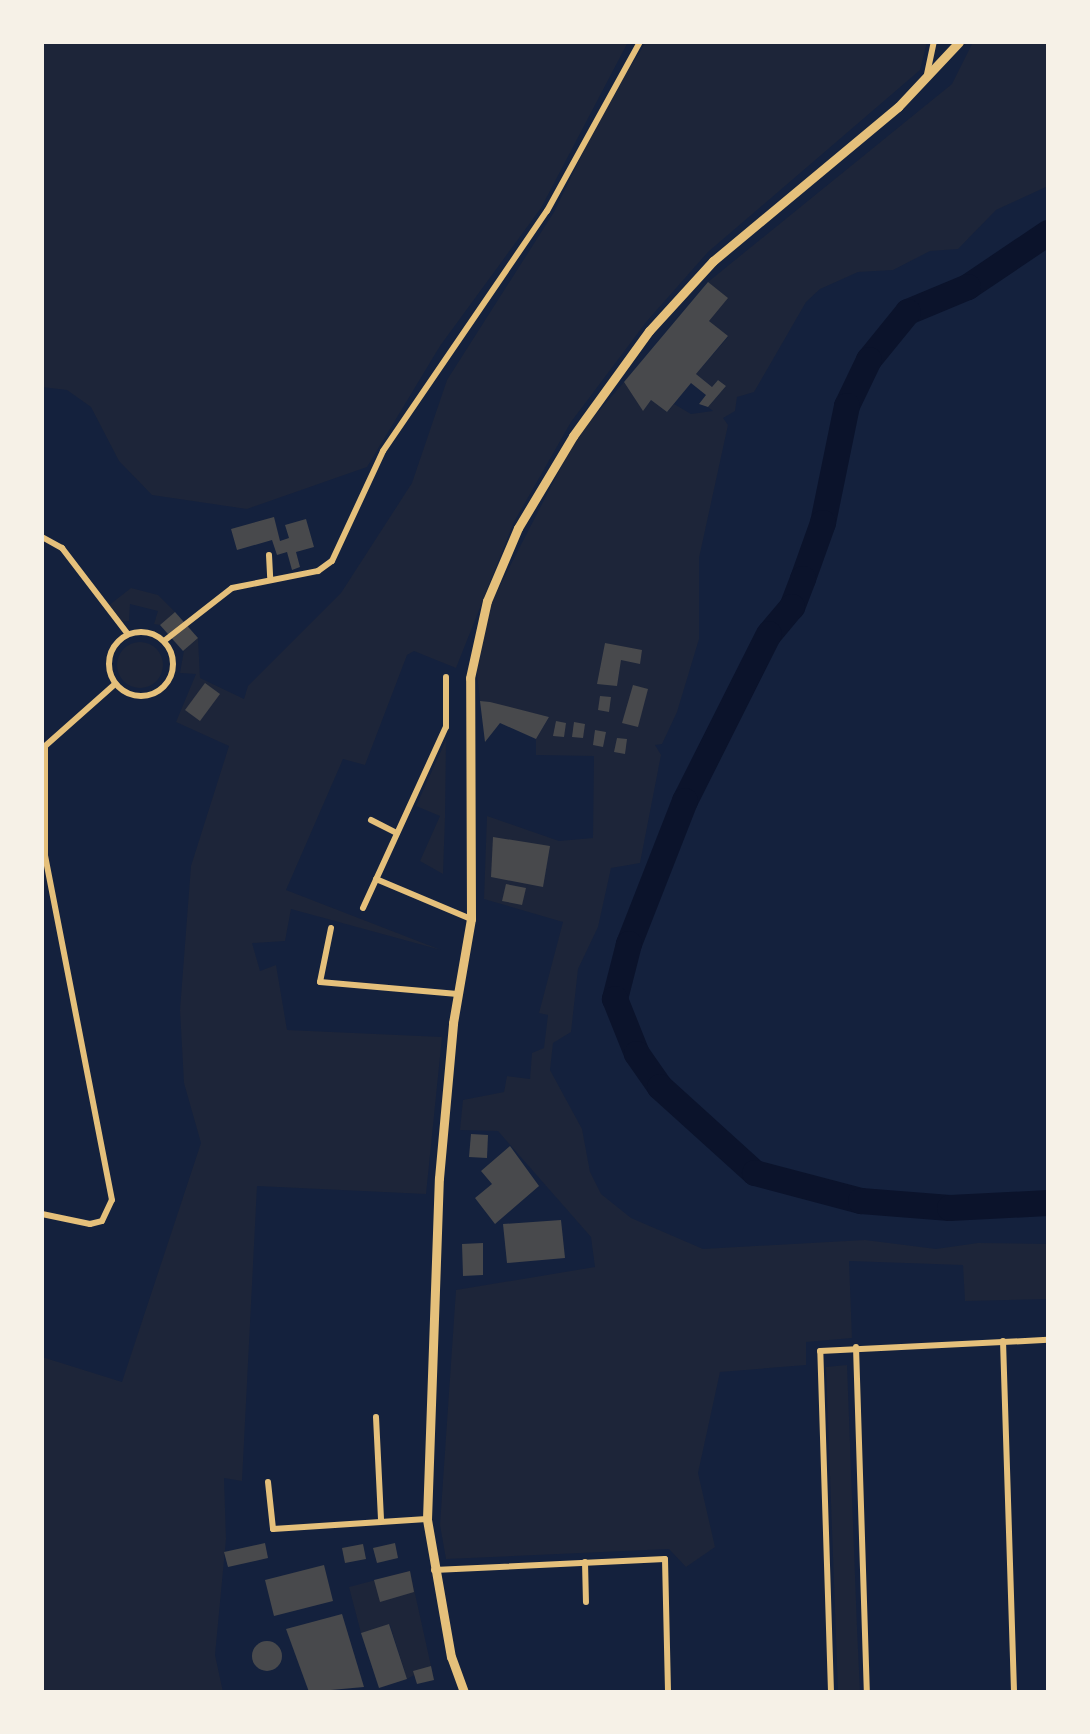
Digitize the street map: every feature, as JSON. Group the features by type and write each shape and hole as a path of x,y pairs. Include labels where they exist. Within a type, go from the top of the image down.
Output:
{"main road":[{"path":"464,1692 433,1570 427,1519 439,1178 457,994 471,919 470,678 487,601 518,528 573,436 649,331 713,261 926,80 959,42"}],"street":[{"path":"164,641 232,588 270,577 318,571 332,561 383,451 547,211 640,42"},
{"path":"926,80 934,42"},
{"path":"42,537 62,548 127,633"},
{"path":"269,555 270,577"},
{"path":"115,684 143,696 162,688 173,670 164,641 146,632 127,633"},
{"path":"115,684 109,658 127,633"},
{"path":"363,908 446,727 446,677"},
{"path":"42,1214 90,1224 102,1221 112,1200 45,855 44,748 115,684"},
{"path":"371,820 397,833"},
{"path":"376,879 471,919"},
{"path":"331,928 320,982 457,994"},
{"path":"831,1692 820,1351 856,1347 1048,1340"},
{"path":"1003,1341 1014,1692"},
{"path":"856,1347 867,1692"},
{"path":"376,1417 381,1520"},
{"path":"268,1482 273,1529 381,1520 427,1519"},
{"path":"433,1570 665,1559 668,1692"},
{"path":"585,1562 586,1602"}],"shaded area":[{"path":"42,42 628,42 541,208 440,346 367,467 247,509 152,495 119,461 91,407 67,390 42,387"},
{"path":"646,42 927,42 920,70 708,252 647,321 571,422 514,522 456,668 414,651 407,655 365,765 343,759 286,890 441,950 291,909 285,941 252,943 260,971 276,965 287,1030 442,1037 426,1194 257,1186 242,1481 224,1478 226,1539 215,1655 223,1692 42,1692 42,1357 122,1382 201,1143 184,1083 180,1010 191,866 229,746 176,722 196,674 180,673 184,650 198,638 200,678 244,699 248,686 341,593 412,483 447,380 554,212 605,107"},
{"path":"973,42 1048,42 1048,186 996,210 958,249 930,251 893,270 858,272 820,289 806,302 754,392 737,397 735,411 723,418 728,425 699,558 699,639 677,712 662,744 655,745 661,755 640,863 611,868 598,927 578,969 571,1032 553,1043 550,1070 582,1129 590,1172 601,1194 631,1218 703,1249 865,1240 936,1249 978,1243 1048,1244 1048,1299 965,1301 963,1265 849,1261 852,1338 806,1342 806,1365 720,1372 698,1473 715,1547 686,1567 669,1549 446,1559 440,1525 456,1290 595,1267 591,1237 498,1131 460,1130 463,1100 504,1092 507,1076 530,1079 532,1053 544,1048 548,1015 539,1013 563,922 484,899 487,816 559,841 593,838 594,756 536,755 536,739 549,717 480,701 476,666 490,605 577,436 624,382 643,410 651,400 667,412 674,404 691,414 713,411 708,407 726,386 718,380 712,387 696,374 728,337 709,321 708,282 952,84"},
{"path":"131,588 158,595 175,612 160,625 154,624 158,611 130,604 129,621 120,622 108,606"},
{"path":"140,642 156,649 163,665 156,681 140,688 124,681 117,665 124,649"},
{"path":"446,740 443,874 420,861 440,816 416,806"},
{"path":"847,1365 860,1692 838,1692 826,1367"},
{"path":"410,1571 431,1666 407,1679 390,1625 361,1633 349,1587"}],"building":[{"path":"708,282 728,298 709,321 728,336 696,374 712,387 718,380 726,386 708,407 699,404 706,395 691,383 667,412 651,400 643,411 624,382"},
{"path":"274,517 280,541 289,538 285,525 306,519 314,547 296,552 300,567 292,570 287,552 277,555 272,540 237,550 231,529"},
{"path":"175,612 198,638 183,651 160,625"},
{"path":"605,643 642,650 640,664 621,660 617,686 597,684"},
{"path":"205,683 220,694 200,721 185,710"},
{"path":"633,685 648,689 638,727 622,723"},
{"path":"600,696 611,697 609,712 598,710"},
{"path":"480,701 549,717 536,739 500,723 485,742"},
{"path":"556,721 566,723 564,737 553,736"},
{"path":"574,722 585,724 583,738 572,737"},
{"path":"595,730 606,732 603,747 593,745"},
{"path":"617,738 627,739 625,754 614,752"},
{"path":"493,837 550,846 543,887 491,877"},
{"path":"506,884 526,888 522,905 502,901"},
{"path":"471,1134 488,1135 487,1158 469,1157"},
{"path":"510,1146 539,1186 495,1224 475,1198 492,1184 481,1171"},
{"path":"561,1220 565,1258 507,1263 503,1224"},
{"path":"483,1243 483,1275 463,1276 462,1244"},
{"path":"265,1543 268,1558 228,1567 224,1552"},
{"path":"395,1543 398,1558 377,1563 373,1548"},
{"path":"363,1544 366,1559 345,1563 342,1548"},
{"path":"324,1565 333,1601 274,1616 265,1580"},
{"path":"410,1571 414,1592 380,1602 374,1580"},
{"path":"342,1614 364,1687 309,1692 286,1629"},
{"path":"389,1624 407,1679 379,1688 361,1633"},
{"path":"267,1641 278,1645 282,1656 278,1667 267,1671 256,1667 252,1656 256,1645"},
{"path":"431,1666 434,1680 417,1684 413,1671"}],"waterway":[{"path":"1048,233 968,287 908,312 869,360 847,406 823,523 792,607 769,634 685,801 629,944 615,999 637,1054 660,1087 755,1173 861,1201 950,1208 1048,1203"}]}
